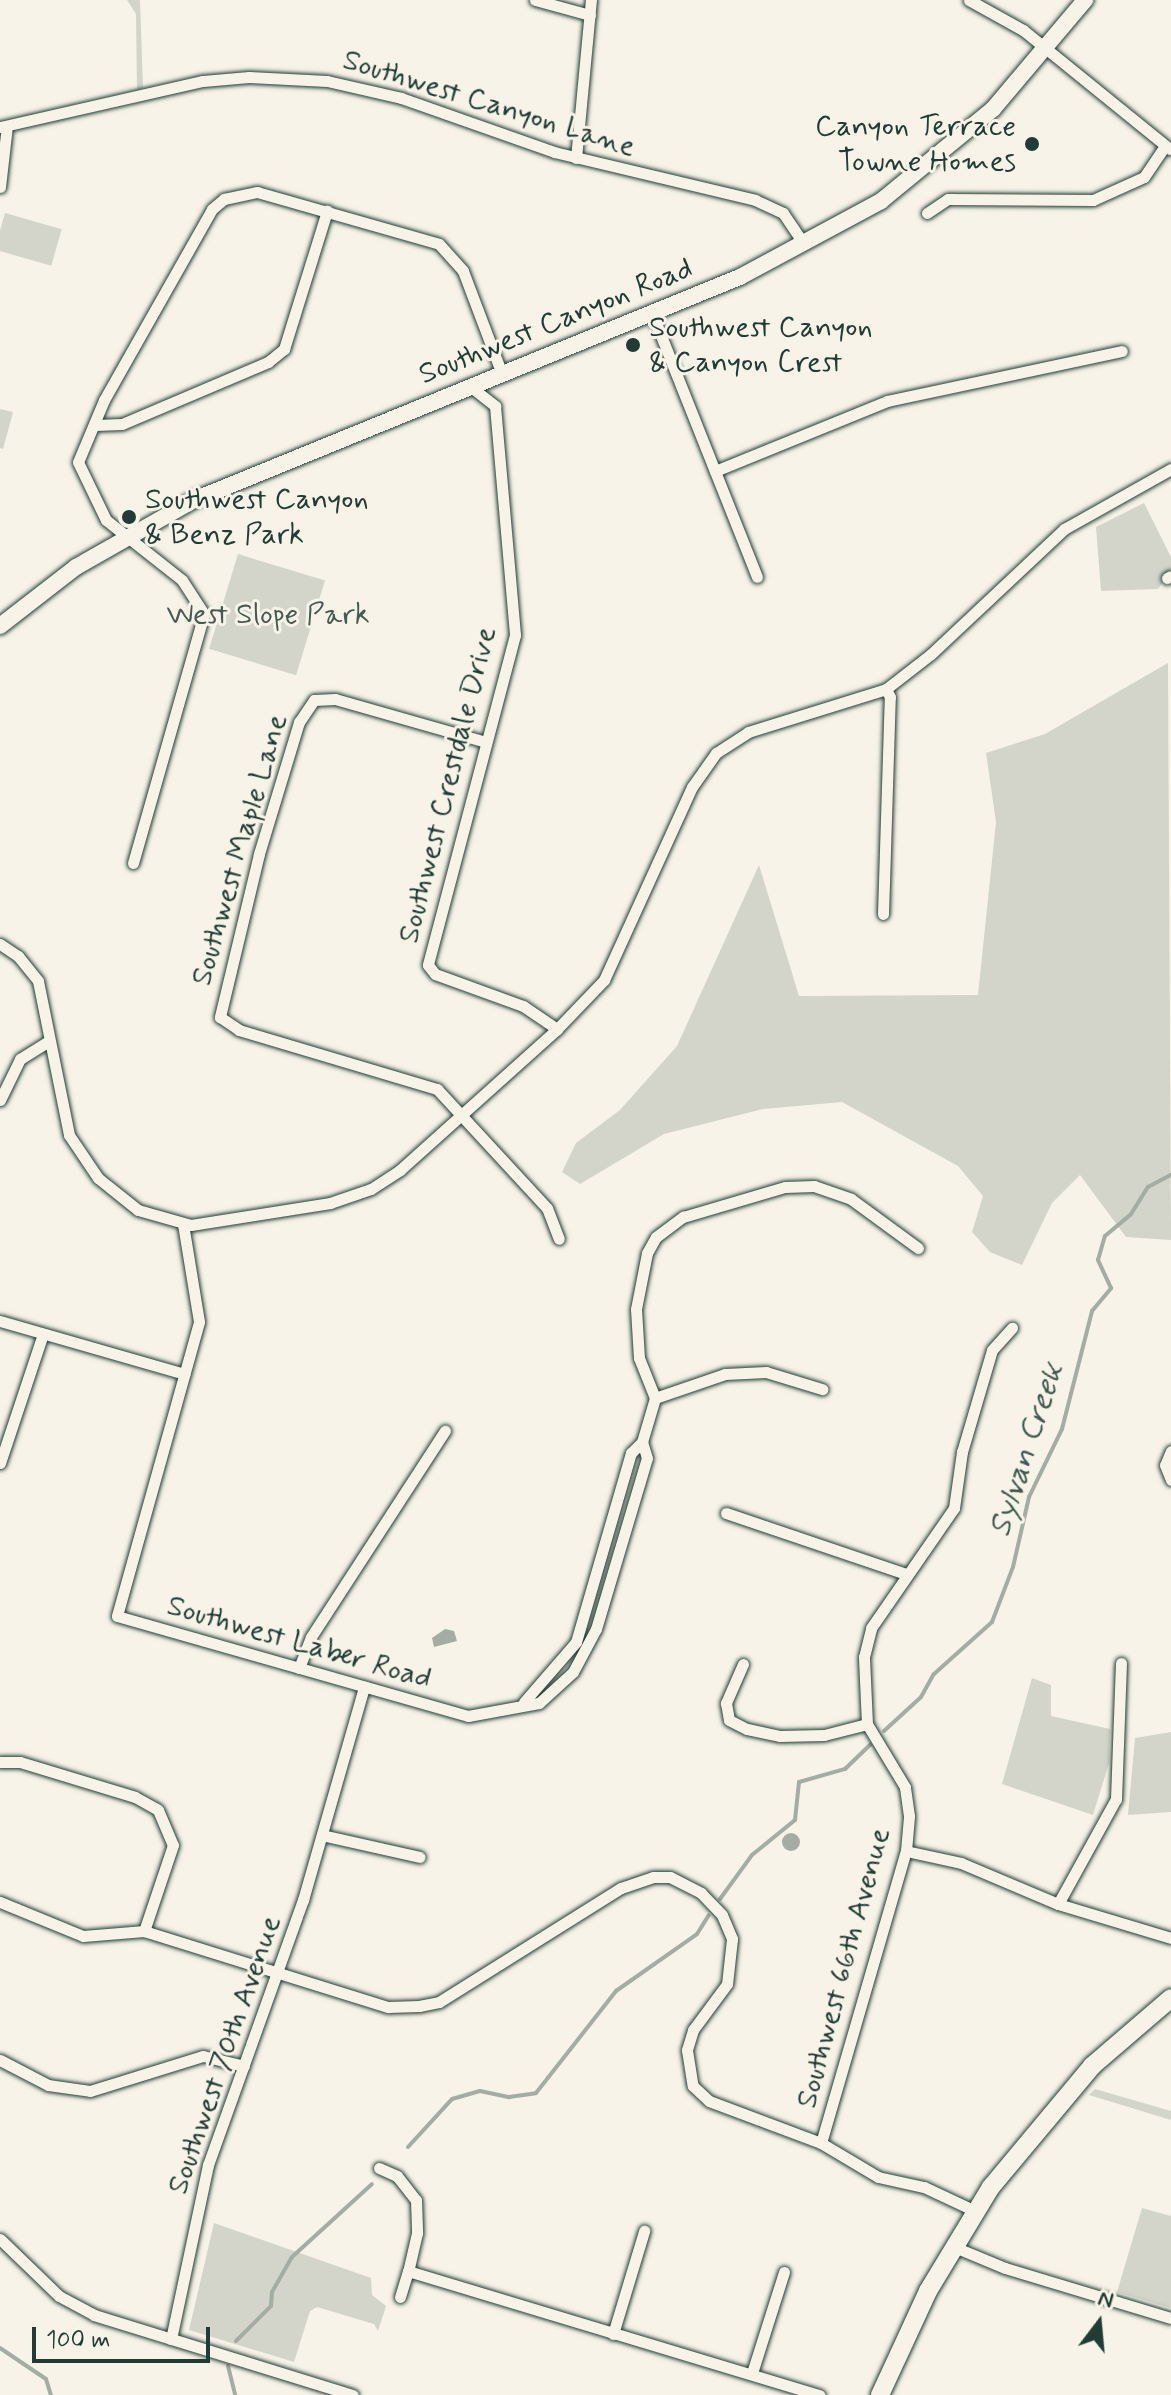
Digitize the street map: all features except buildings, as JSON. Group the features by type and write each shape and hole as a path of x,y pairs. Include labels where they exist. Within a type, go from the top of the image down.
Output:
{"main road":[{"name":"Southwest Canyon Road","path":"0,626 127,535 194,500 652,313 804,244 881,201 953,146 1046,49 1085,0"},
{"path":"880,2395 952,2246 975,2211 1051,2110 1113,2046 1171,1998"}],"street":[{"path":"535,0 590,15"},
{"path":"576,158 591,0"},
{"path":"927,213 944,199 1093,200 1144,177 1168,148 1006,19 969,0"},
{"name":"Southwest Canyon Lane","path":"4,126 203,81 280,77 381,92 576,158 767,205 789,218 804,244"},
{"path":"0,187 4,126"},
{"path":"133,863 204,614 182,580 106,520 78,462 81,446 95,425 104,400 212,209 224,199 257,192 439,244 463,271 502,374"},
{"path":"95,425 122,424 268,362 284,349 327,211"},
{"path":"652,313 757,577"},
{"path":"715,471 887,401 1122,351"},
{"name":"Southwest Crestdale Drive","path":"471,387 495,406 515,623 428,965 435,974 523,1006 557,1029"},
{"path":"0,944 18,956 38,981 75,1147 124,1200 183,1224 330,1203 371,1189 400,1170 557,1029 604,980 692,787 716,753 748,732 886,689 931,654 1064,529 1171,469"},
{"path":"883,914 890,697 886,689"},
{"name":"Southwest Maple Lane","path":"460,1113 428,1085 239,1030 220,1017 259,854 299,722 314,700 335,699 486,742"},
{"path":"0,1100 20,1059 49,1041"},
{"path":"460,1113 547,1208 559,1239"},
{"path":"822,1389 766,1372 725,1374 655,1398 639,1358 638,1289 649,1249 674,1221 785,1187 814,1186 851,1199 918,1248"},
{"path":"0,1321 185,1374 199,1322 183,1224"},
{"name":"Southwest 66th Avenue","path":"821,2143 906,1851 909,1816 905,1787 867,1724 864,1657 871,1628 954,1508 962,1452 992,1350 1012,1328"},
{"path":"0,1463 43,1334"},
{"name":"Southwest Laber Road","path":"185,1374 117,1616 468,1716 502,1713 524,1702 539,1703 553,1693 588,1650 647,1458 642,1442 655,1398"},
{"path":"299,1668 311,1637 432,1457 445,1431"},
{"path":"1169,1479 1171,1451"},
{"path":"726,1513 906,1574"},
{"path":"1058,1904 1116,1799 1121,1663"},
{"path":"743,1664 726,1703 729,1720 747,1729 780,1736 824,1735 867,1724"},
{"name":"Southwest 70th Avenue","path":"171,2339 208,2165 278,1975 364,1687"},
{"path":"0,1762 20,1762 106,1788 158,1810 173,1845 144,1931"},
{"path":"322,1835 420,1857"},
{"path":"906,1851 961,1863 1058,1904 1171,1938"},
{"path":"0,1902 83,1936 144,1931 388,2007 439,2002 613,1892 642,1880 670,1877 701,1893 722,1915 732,1939 727,1984 693,2030 687,2050 693,2086 709,2101 821,2143 878,2177 924,2187 975,2211"},
{"path":"0,2060 48,2085 90,2091 203,2056 244,2066"},
{"path":"379,2168 397,2176 416,2200 417,2233 400,2297"},
{"path":"613,2334 644,2231"},
{"path":"0,2239 74,2305 171,2339 353,2395"},
{"path":"952,2246 1005,2268 1171,2318"},
{"path":"408,2271 820,2395"},
{"path":"752,2373 784,2272"}],"green space":[{"path":"127,0 140,0 143,88 137,90 136,14"},
{"path":"5,213 62,229 51,266 0,251 0,230"},
{"path":"0,409 13,412 3,449 0,448"},
{"path":"1144,503 1171,557 1171,570 1158,589 1101,591 1096,527"},
{"name":"West Slope Park","path":"238,554 325,581 296,675 209,649"},
{"path":"1168,663 1171,1240 1126,1237 1080,1175 1052,1203 1022,1265 990,1252 972,1232 983,1196 958,1166 842,1102 763,1109 664,1134 580,1184 562,1172 576,1143 620,1110 677,1046 759,865 799,996 978,995 996,822 986,753 1045,734"},
{"path":"1032,1678 1051,1685 1051,1716 1110,1729 1109,1763 1093,1815 1002,1784"},
{"path":"1171,1732 1171,1812 1128,1815 1135,1738"},
{"path":"1095,2089 1171,2111 1171,2120 1089,2095"},
{"path":"1142,2208 1171,2216 1171,2308 1117,2292"},
{"path":"214,2223 371,2278 372,2295 386,2306 378,2331 374,2324 317,2307 310,2311 294,2362 189,2330"}],"shaded area":[{"path":"445,1629 454,1631 457,1641 434,1647 432,1638"},
{"path":"787,1833 795,1833 800,1842 798,1849 787,1851 782,1846 782,1838"}],"waterway":[{"name":"Sylvan Creek","path":"884,1731 921,1697 934,1674 992,1622 1013,1567 1029,1497 1062,1429 1092,1311 1111,1288 1098,1260 1105,1236 1131,1214 1148,1187 1171,1175"},
{"name":"Sylvan Creek","path":"720,1899 752,1855 795,1820 799,1782 845,1769 870,1745"},
{"path":"408,2147 452,2099 480,2091 509,2097 536,2093 616,1991 697,1934 709,1915"},
{"name":"Sylvan Creek","path":"236,2341 271,2306 272,2292 292,2257 372,2184"},
{"path":"0,2348 46,2379 51,2395"},
{"name":"Sylvan Creek","path":"228,2366 235,2395"}],"place":[{"name":"Canyon Terrace Towne Homes","path":"1032,144"},
{"name":"Southwest Canyon & Canyon Crest","path":"633,345"},
{"name":"Southwest Canyon & Benz Park","path":"129,517"}]}
